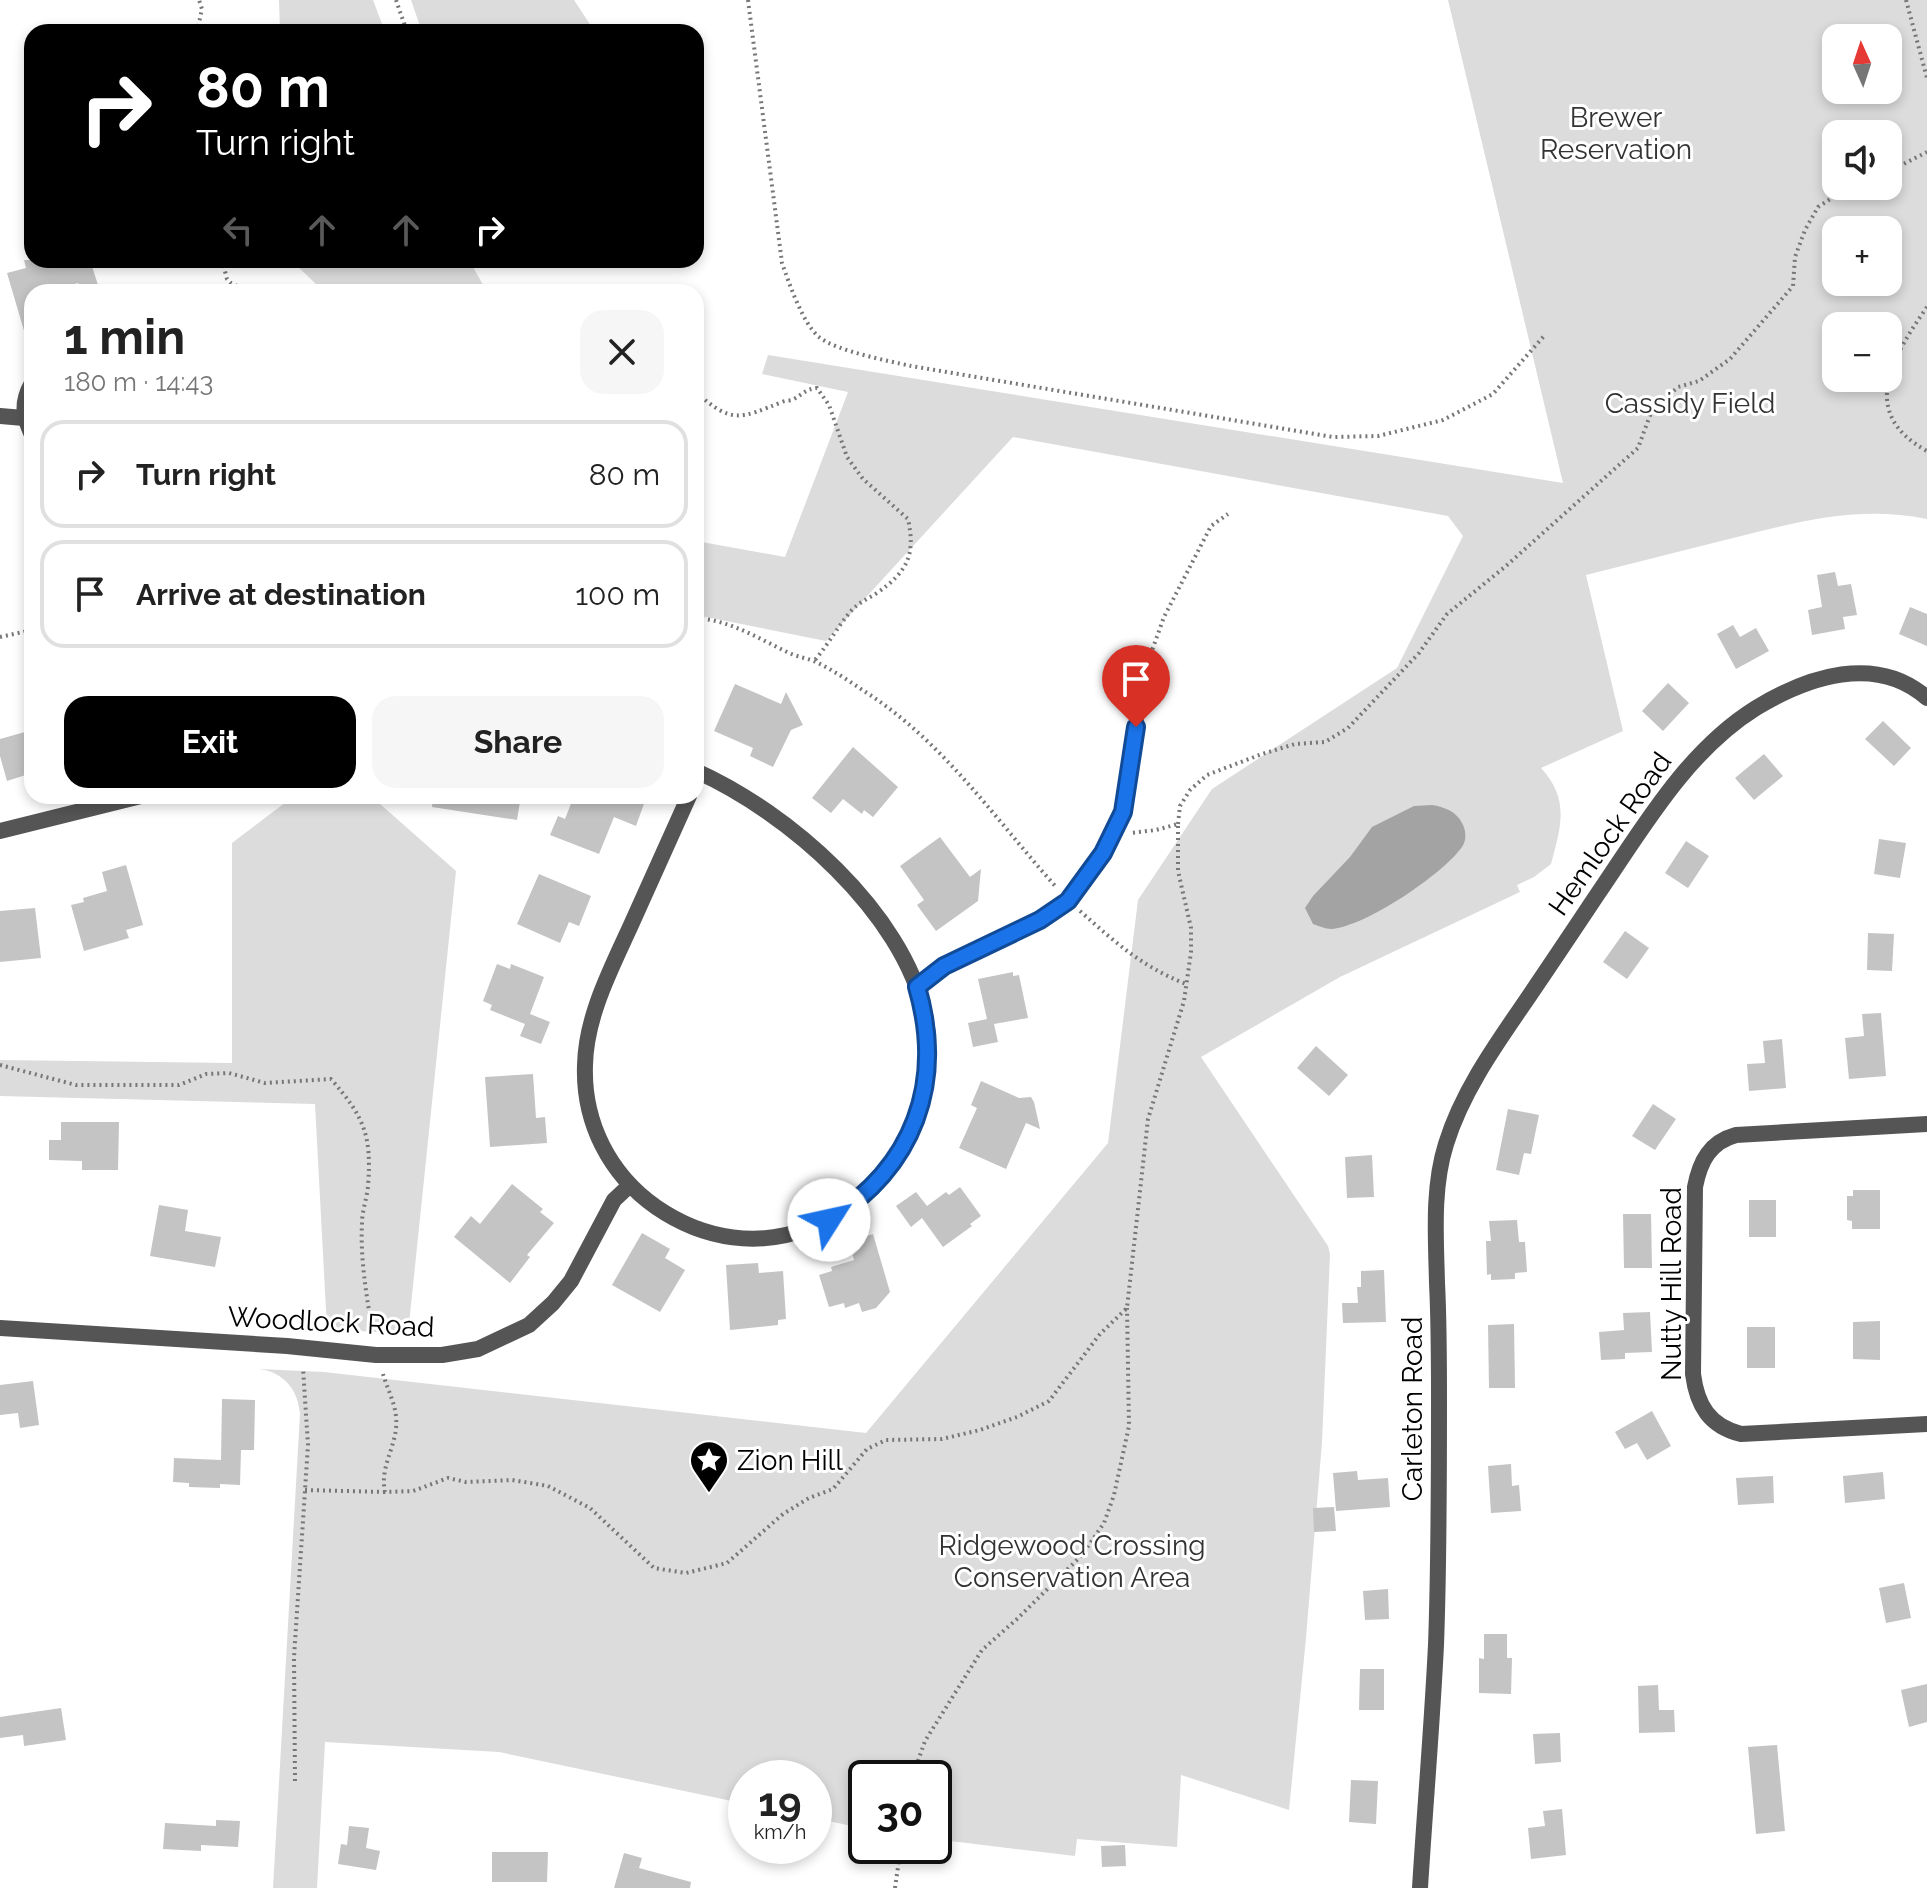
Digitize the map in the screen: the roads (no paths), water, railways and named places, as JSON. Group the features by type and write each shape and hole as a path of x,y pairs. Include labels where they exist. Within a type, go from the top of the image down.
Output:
{"street":[{"path":"0,416 24,418 24,402"},
{"name":"Hemlock Road","path":"1554,960 1676,781 1711,744 1753,710 1814,680 1858,672 1888,677 1927,698"},
{"path":"685,804 600,997 588,1037 586,1097 593,1124 607,1156 629,1186 667,1215 688,1226 718,1235 765,1238 795,1233 829,1220 851,1207 869,1192 896,1159 919,1106 928,1072 925,1016 906,961 868,905 829,862 753,799 704,778"},
{"path":"0,831 109,804"},
{"name":"Carleton Road","path":"1420,1888 1437,1606 1439,1350 1436,1231 1441,1162 1453,1125 1476,1078 1554,960"},
{"name":"Nutty Hill Road","path":"1927,1124 1736,1135 1712,1146 1703,1158 1695,1187 1693,1374 1698,1401 1713,1422 1741,1434 1927,1424"},
{"name":"Woodlock Road","path":"0,1328 376,1355 442,1355 478,1349 529,1325 553,1303 571,1281 614,1200 629,1186"}],"lane":[{"path":"917,987 944,966 1040,920 1068,901 1103,853 1123,812 1139,712"}],"place":[{"name":"Zion Hill","path":"709,1494"}],"park label":[{"name":"Brewer Reservation","path":"1616,133"},
{"name":"Cassidy Field","path":"1690,403"},
{"name":"Ridgewood Crossing Conservation Area","path":"1072,1561"}]}
